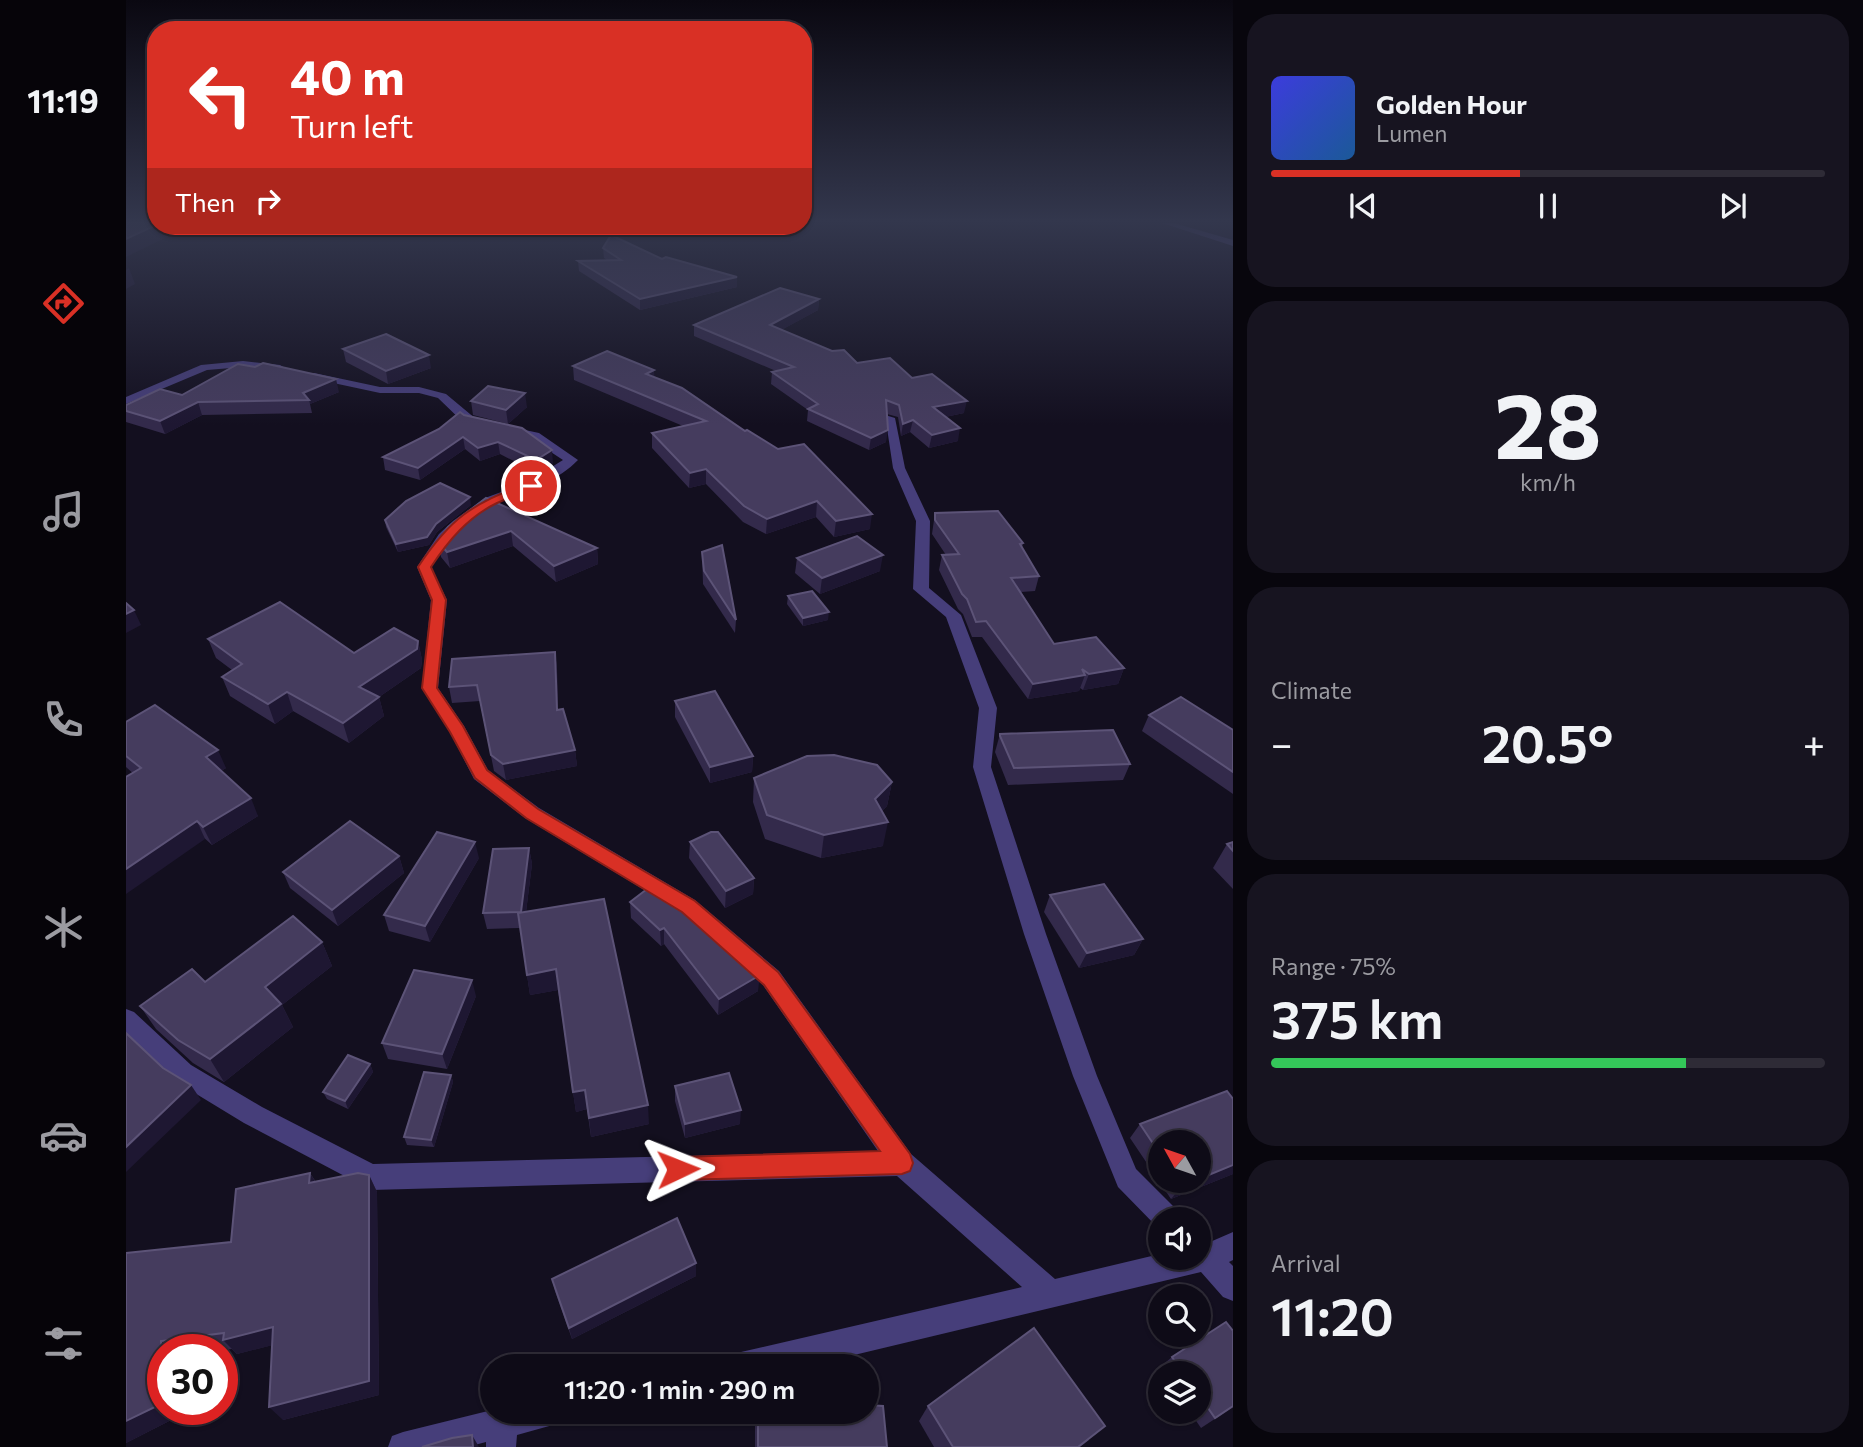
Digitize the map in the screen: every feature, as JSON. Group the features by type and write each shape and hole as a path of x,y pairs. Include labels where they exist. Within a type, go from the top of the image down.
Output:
{"street":[{"path":"126,401 205,367 243,364 293,371"},
{"path":"306,374 380,390 419,390 430,393 442,397 470,422 535,436 572,460 531,486 490,501 458,524 444,537 424,567 439,600 430,688 481,774 532,813 688,906 771,978 902,1163 1051,1294"},
{"path":"888,418 899,468 923,521 921,589 953,615 988,708 982,767 1040,947 1085,1076 1127,1178 1156,1207"},
{"path":"126,1019 183,1073 253,1115 371,1177 902,1163"},
{"path":"796,1354 1051,1294 1213,1251 1233,1287"},
{"path":"402,1447 502,1435 524,1424"}],"building":[{"path":"626,291 677,291 640,299"},
{"path":"774,291 789,291 819,299 770,325 832,351 844,350 857,363 890,358 912,378 932,374 967,401 933,407 960,428 932,435 913,420 903,424 899,405 886,400 888,430 871,438 808,409 818,404 772,372 794,367 694,325"},
{"path":"386,334 429,355 386,371 343,349"},
{"path":"607,351 654,370 646,374 682,388 745,431 778,449 804,444 872,514 836,521 817,501 767,519 744,506 706,469 690,473 652,433 706,421 573,366"},
{"path":"263,363 336,379 303,393 309,400 198,402 160,421 126,411 126,405 160,389 182,395 238,364 255,367"},
{"path":"488,386 525,393 506,410 471,401"},
{"path":"460,412 522,428 552,450 536,460 498,442 478,448 463,437 418,468 383,457 439,429"},
{"path":"440,483 470,497 436,524 427,537 396,544 385,520 406,501"},
{"path":"486,498 597,548 554,566 511,531 447,552 438,542 448,527"},
{"path":"998,511 1023,543 1020,544 1039,576 1011,578 1054,644 1096,637 1124,668 1089,674 1082,669 1085,675 1033,684 986,621 976,622 967,599 942,555 959,554 935,520 935,513"},
{"path":"857,536 883,555 822,578 797,558"},
{"path":"722,545 736,620 704,571 702,552"},
{"path":"812,591 829,612 803,618 788,596"},
{"path":"280,602 354,653 394,628 418,641 417,649 359,687 379,697 343,723 287,692 268,704 222,677 242,664 208,639"},
{"path":"126,603 134,610 126,614"},
{"path":"555,652 557,710 563,709 575,750 503,764 491,755 477,685 449,687 452,659"},
{"path":"715,691 753,756 710,767 675,701"},
{"path":"1181,697 1233,730 1233,772 1149,715"},
{"path":"155,705 218,750 206,757 251,798 203,827 197,821 126,869 126,777 141,768 126,756 126,722"},
{"path":"1113,730 1130,764 1014,768 1000,736 1000,734"},
{"path":"834,755 877,765 892,782 875,799 888,822 824,835 767,815 754,778 807,756"},
{"path":"350,821 399,856 332,910 283,872"},
{"path":"437,832 475,842 425,926 384,915"},
{"path":"711,832 718,832 754,878 726,891 690,842"},
{"path":"529,848 521,912 483,913 493,849"},
{"path":"655,883 671,893 748,961 760,975 719,999 664,928 660,930 630,902"},
{"path":"1104,884 1143,939 1087,953 1050,895"},
{"path":"604,899 648,1105 589,1118 585,1090 573,1092 556,969 527,975 518,913"},
{"path":"293,916 322,942 265,987 281,1004 210,1059 178,1040 140,1006 192,969 205,982"},
{"path":"414,970 472,980 442,1054 382,1043"},
{"path":"126,1033 163,1068 191,1085 126,1147"},
{"path":"348,1055 370,1064 345,1101 323,1092"},
{"path":"424,1072 451,1075 431,1140 404,1137"},
{"path":"729,1073 741,1110 685,1124 675,1086"},
{"path":"1227,1091 1233,1099 1233,1165 1211,1174 1211,1130 1148,1130 1148,1136 1140,1124"},
{"path":"310,1173 309,1183 358,1173 369,1175 369,1381 269,1407 273,1327 238,1336 224,1333 147,1334 147,1411 126,1421 126,1253 231,1242 236,1189"},
{"path":"677,1218 696,1263 569,1328 552,1279"},
{"path":"1226,1322 1233,1331 1233,1406 1215,1418 1211,1412 1211,1361 1175,1361 1172,1357 1187,1347 1211,1347 1211,1332"},
{"path":"1034,1328 1105,1426 1078,1447 953,1447 928,1406"},
{"path":"879,1406 883,1406 887,1447 758,1447 758,1424 879,1424"},
{"path":"472,1435 473,1447 422,1447 452,1438"}],"route":[{"path":"531,486 490,501 458,524 444,537 424,567 439,600 430,688 481,774 532,813 688,906 771,978 902,1163 678,1169"}]}
